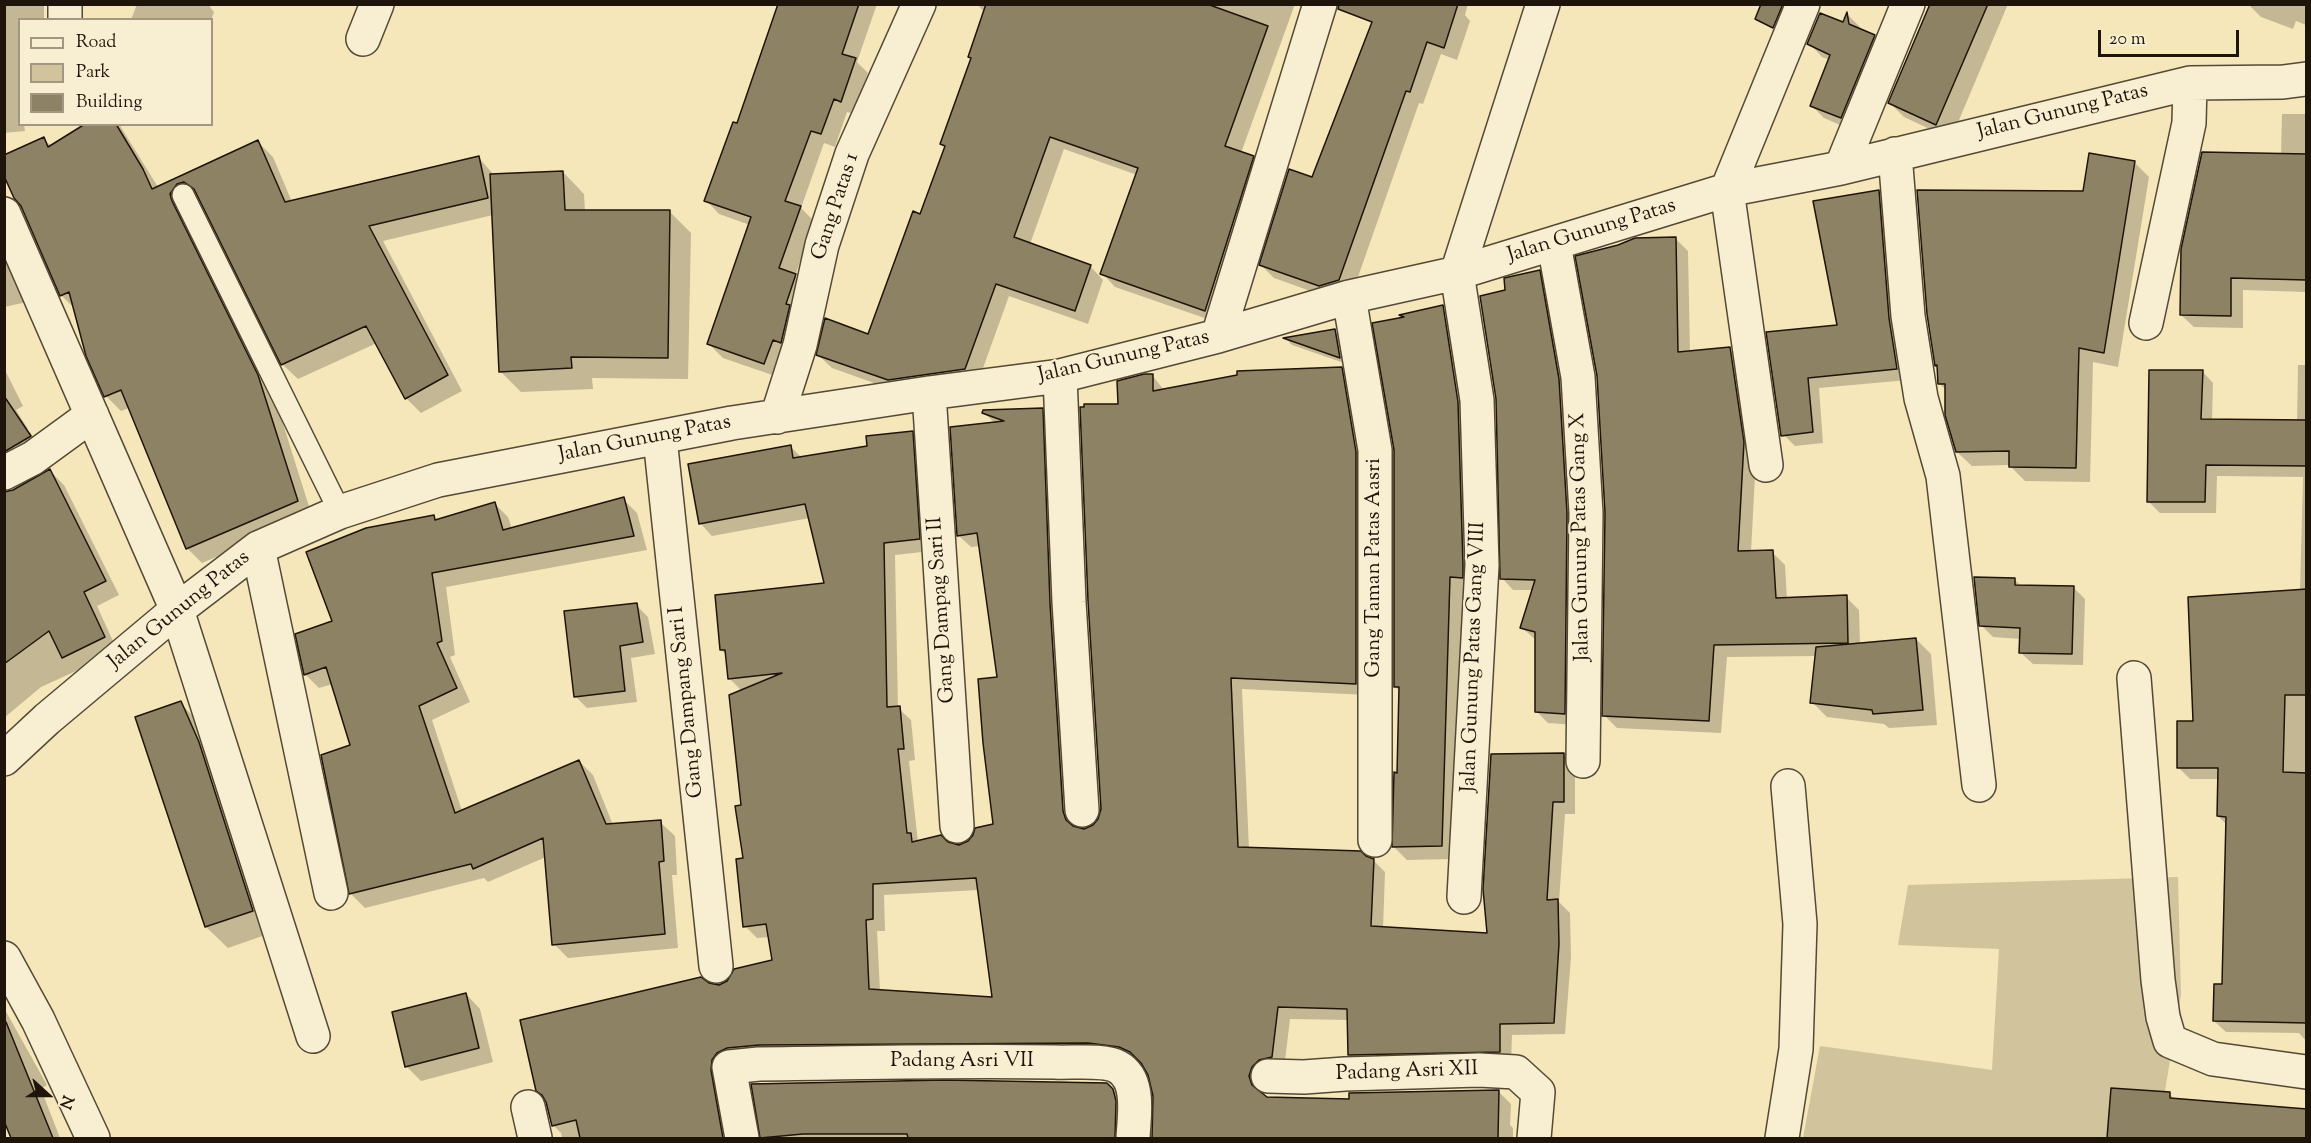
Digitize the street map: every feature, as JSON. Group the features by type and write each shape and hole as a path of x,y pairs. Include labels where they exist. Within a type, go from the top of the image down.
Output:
{"street":[{"path":"363,39 377,4"},
{"name":"Gang Patas 1","path":"777,417 800,345 822,245 852,154 919,4"},
{"path":"1218,336 1320,4"},
{"path":"1457,273 1543,4"},
{"path":"1766,465 1727,190 1803,4"},
{"path":"1841,168 1908,4"},
{"name":"Jalan Gunung Patas","path":"4,759 47,719 177,610 258,548 340,512 438,480 732,423 1060,376 1218,336 1348,297 1457,273 1727,190 1841,168 2190,83 2283,82 2307,79"},
{"path":"2146,323 2188,123 2190,83"},
{"path":"1895,154 1908,316 1921,398 1943,476 1980,785"},
{"path":"4,214 177,610 313,1035"},
{"name":"Jalan Gunung Patas Gang X","path":"1554,244 1578,376 1585,490 1583,760"},
{"name":"Jalan Gunung Patas Gang VIII","path":"1457,273 1477,400 1482,565 1464,897"},
{"name":"Gang Taman Patas Aasri","path":"1348,297 1375,450 1375,840"},
{"path":"1060,376 1069,602 1082,810"},
{"name":"Gang Dampag Sari II","path":"929,393 957,826"},
{"path":"4,473 33,458 92,415"},
{"name":"Gang Dampang Sari I","path":"660,438 717,966"},
{"path":"258,548 331,893"},
{"path":"2134,678 2158,980 2163,1017 2170,1041 2213,1059 2307,1072"},
{"path":"1782,1138 1796,1049 1800,924 1788,786"},
{"path":"4,958 38,1020 93,1138"},
{"name":"Padang Asri VII","path":"742,1138 729,1067 759,1064 1007,1061 1096,1063 1117,1066 1130,1077 1135,1101 1133,1138"},
{"name":"Padang Asri XII","path":"1268,1076 1304,1077 1479,1070 1516,1072 1538,1092 1534,1138"}],"lane":[{"path":"183,195 340,512"}],"green space":[{"path":"2178,877 2181,995 2157,1138 1803,1138 1820,1046 1992,1070 1999,949 1898,945 1908,885"}],"building":[{"path":"778,4 859,4 842,54 856,58 841,102 834,99 821,134 811,131 785,201 801,206 779,268 796,274 786,304 790,305 781,343 773,340 764,364 707,344 751,217 704,201 733,122 737,123"},
{"path":"986,4 1207,4 1268,26 1225,146 1254,156 1205,311 1100,274 1138,168 1050,137 1014,237 1091,265 1075,311 996,284 965,369 888,380 816,355 825,318 868,334 913,211 920,214 945,146 940,144 971,58 968,57"},
{"path":"1339,4 1458,4 1444,48 1427,42 1410,92 1406,91 1339,280 1319,286 1259,265 1289,169 1312,177 1372,22 1338,9"},
{"path":"1761,4 1783,4 1773,28 1755,19"},
{"path":"1930,4 1988,4 1936,125 1888,103"},
{"path":"1847,12 1849,24 1875,35 1841,118 1810,106 1830,55 1807,44 1820,13 1843,22"},
{"path":"82,126 117,126 152,189 258,140 285,202 479,156 488,198 369,226 448,375 405,399 366,326 281,365 194,189 184,182 177,184 170,194 172,201 258,375 298,501 186,549 121,390 104,397 86,356 69,292 60,296 21,206 14,198 4,176 4,155 44,137 48,147"},
{"path":"2202,152 2307,154 2306,280 2231,278 2231,316 2180,315 2181,249"},
{"path":"2089,153 2135,161 2104,353 2079,348 2076,468 2009,467 2009,451 1956,452 1945,415 1945,384 1938,384 1937,365 1935,366 1927,314 1917,190 2083,191"},
{"path":"563,171 565,210 670,210 668,358 571,357 572,368 499,372 490,174"},
{"path":"1879,190 1889,318 1897,369 1808,378 1813,432 1781,436 1766,332 1837,325 1813,201"},
{"path":"1676,237 1678,352 1730,347 1744,442 1738,551 1773,550 1776,598 1847,595 1848,643 1714,645 1709,721 1602,716 1605,513 1597,376 1575,256 1618,245 1635,238"},
{"path":"1540,270 1559,379 1567,513 1565,714 1535,712 1535,632 1520,628 1535,580 1500,579 1496,399 1480,296 1505,290 1504,278"},
{"path":"1443,305 1458,402 1463,578 1450,577 1442,846 1392,847 1399,687 1394,687 1394,450 1372,323 1404,317 1399,315"},
{"path":"1335,329 1340,358 1283,338"},
{"path":"1342,367 1356,452 1356,684 1231,678 1238,847 1361,851 1374,859 1371,926 1487,933 1483,889 1491,754 1564,753 1564,802 1553,802 1547,900 1558,899 1559,944 1554,1023 1500,1024 1500,1052 1348,1055 1347,1009 1278,1007 1272,1057 1259,1060 1252,1067 1249,1076 1252,1085 1267,1097 1349,1099 1349,1093 1499,1090 1498,1138 1152,1138 1153,1096 1148,1075 1141,1063 1130,1052 1119,1047 1088,1043 759,1045 727,1048 717,1053 712,1060 711,1070 723,1138 580,1138 576,1120 552,1126 546,1102 536,1091 520,1020 701,977 709,983 719,985 727,981 734,969 772,960 766,924 743,927 736,859 743,858 735,806 741,805 729,695 782,673 728,679 725,650 720,650 715,595 824,583 805,504 699,524 688,464 791,445 793,458 867,446 866,436 913,431 920,539 884,543 887,707 900,706 904,749 898,749 907,833 911,833 912,842 941,835 948,842 959,845 968,841 975,828 993,824 978,679 997,677 977,533 957,536 950,427 1004,421 982,413 983,410 1043,408 1050,603 1063,811 1066,820 1073,826 1084,829 1093,825 1101,809 1088,601 1080,407 1084,407 1084,404 1118,404 1117,381 1144,374 1153,374 1153,391 1237,375 1237,371","holes":["976,878 992,997 869,989 866,920 873,919 873,884"]},
{"path":"2149,370 2203,370 2201,419 2307,420 2307,466 2206,465 2205,502 2147,502"},
{"path":"4,396 31,436 4,452"},
{"path":"50,469 106,581 84,592 105,637 62,658 49,631 4,664 4,492 13,490"},
{"path":"624,497 634,536 432,573 442,641 437,643 457,688 419,706 455,813 579,760 606,824 661,820 664,861 659,862 665,934 552,945 543,838 473,869 471,864 349,894 321,755 350,745 326,667 304,675 295,634 332,621 306,552 366,528 434,515 435,520 495,502 503,530"},
{"path":"1974,577 2015,578 2015,585 2074,586 2072,654 2019,653 2020,628 1979,626"},
{"path":"2307,589 2307,695 2285,695 2283,772 2307,773 2307,1023 2213,1021 2214,984 2222,984 2226,817 2217,816 2218,768 2177,768 2177,721 2193,721 2188,597"},
{"path":"637,603 643,642 620,646 625,691 574,697 564,611"},
{"path":"1916,638 1923,710 1873,714 1872,710 1810,703 1816,647"},
{"path":"181,701 199,742 253,911 205,927 135,717"},
{"path":"466,993 479,1048 405,1067 392,1012"},
{"path":"4,1022 6,1022 53,1138 11,1138 4,1121"},
{"path":"944,1080 1107,1083 1113,1089 1116,1101 1115,1138 908,1138 907,1134 803,1134 760,1138 751,1084"},
{"path":"2111,1088 2170,1092 2170,1098 2307,1109 2307,1138 2107,1138"}]}
